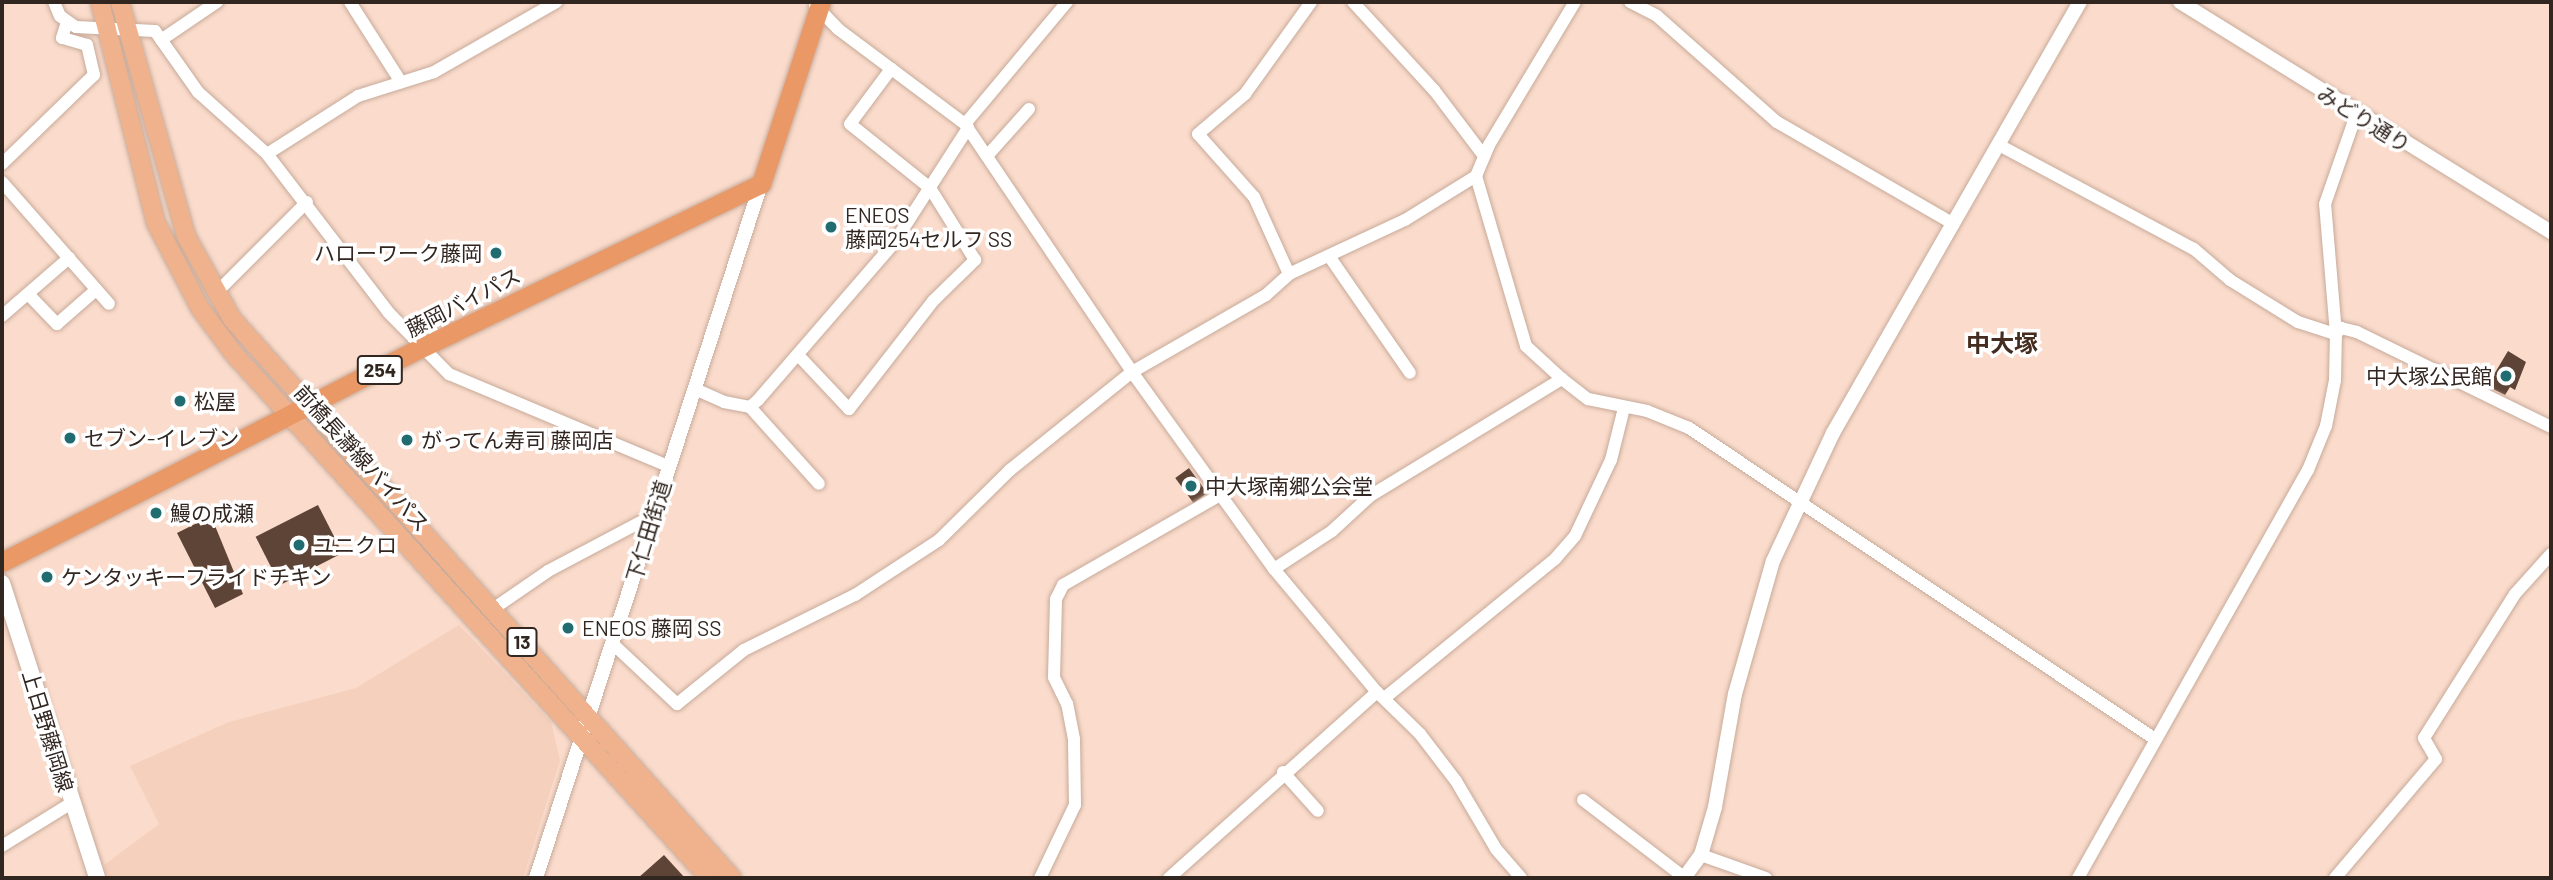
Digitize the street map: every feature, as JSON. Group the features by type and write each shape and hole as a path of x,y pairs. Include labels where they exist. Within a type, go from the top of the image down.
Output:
{"highway":[{"path":"761,184 817,4"},
{"name":"藤岡バイパス","path":"2,562 293,416 421,348 761,184"}],"main road":[{"name":"前橋長瀞線バイパス","path":"100,2 164,244 216,331 709,878"},
{"name":"前橋長瀞線バイパス","path":"120,2 183,227 215,294 232,320 312,406 586,718 732,878"},
{"name":"上日野藤岡線","path":"2,583 97,878"}],"street":[{"path":"2,164 94,75 87,45 62,38 66,22 54,2"},
{"path":"161,40 218,2"},
{"path":"350,2 401,82"},
{"path":"267,154 358,96 434,72 556,2"},
{"path":"750,407 799,356 894,243 967,126 1067,2"},
{"path":"1289,274 1254,197 1198,134 1245,94 1311,2"},
{"path":"1353,2 1434,90 1484,156"},
{"path":"613,644 677,704 744,650 856,594 939,540 1010,470 1132,372 1266,295 1289,274 1442,200 1476,176 1484,156 1575,2"},
{"path":"1630,2 1657,16 1777,122 1954,224"},
{"path":"1583,800 1685,878 1701,855 1735,694 1773,561 1832,433 2080,2"},
{"name":"みどり通り","path":"2180,2 2356,114 2551,232"},
{"path":"817,4 891,69 967,126 1132,372 1274,569 1456,781 1496,849 1521,878"},
{"path":"66,22 107,29 151,30 198,92 267,154 421,348 450,374 668,466"},
{"path":"799,356 849,409 933,301 975,260 930,188 850,124 891,69"},
{"path":"987,156 1029,109"},
{"path":"2078,878 2308,470 2326,426 2335,380 2336,334 2325,204 2356,114"},
{"path":"1999,145 2194,249 2230,280 2298,322 2336,334"},
{"path":"1476,176 1527,346 1562,379 1588,399 1689,428 2155,739"},
{"path":"2,182 109,304"},
{"name":"下仁田街道","path":"536,878 761,184"},
{"path":"215,294 307,202"},
{"path":"1329,256 1410,373"},
{"path":"2,316 69,258"},
{"path":"28,294 57,324 96,290"},
{"path":"2336,334 2341,328 2357,332 2551,427"},
{"path":"1274,569 1332,531 1370,496 1562,379"},
{"path":"695,389 750,407 819,484"},
{"path":"1169,878 1283,772 1555,559 1575,536 1611,460 1624,408"},
{"path":"1040,878 1075,805 1074,739 1067,704 1054,677 1056,599 1063,585 1222,494"},
{"path":"493,609 548,571 652,516"},
{"path":"2335,878 2436,759 2424,737 2515,594 2551,554"},
{"path":"1283,772 1318,811"},
{"path":"2,846 71,804"},
{"path":"1701,855 1766,878"}],"shaded area":[{"path":"459,625 551,722 560,760 523,878 109,878 104,865 159,824 130,766 229,722 356,688"}],"building":[{"name":"中大塚公民館","path":"2508,351 2526,362 2515,390 2510,387 2505,395 2487,386"},
{"name":"中大塚南郷公会堂","path":"1189,468 1207,493 1193,503 1175,478"},
{"name":"ユニクロ","path":"318,505 343,553 280,585 256,537"},
{"path":"211,516 243,594 215,608 177,533"},
{"path":"664,855 685,878 638,878"}],"place":[{"name":"ENEOS 藤岡254セルフ SS","path":"831,227"},
{"name":"ハローワーク藤岡","path":"496,253"},
{"name":"中大塚公民館","path":"2506,376"},
{"name":"松屋","path":"180,401"},
{"name":"セブン-イレブン","path":"70,438"},
{"name":"がってん寿司 藤岡店","path":"407,440"},
{"name":"中大塚南郷公会堂","path":"1191,486"},
{"name":"鰻の成瀬","path":"156,513"},
{"name":"ユニクロ","path":"299,545"},
{"name":"ケンタッキーフライドチキン","path":"47,577"},
{"name":"ENEOS 藤岡 SS","path":"568,628"}],"district":[{"name":"中大塚","path":"2002,343"}]}
